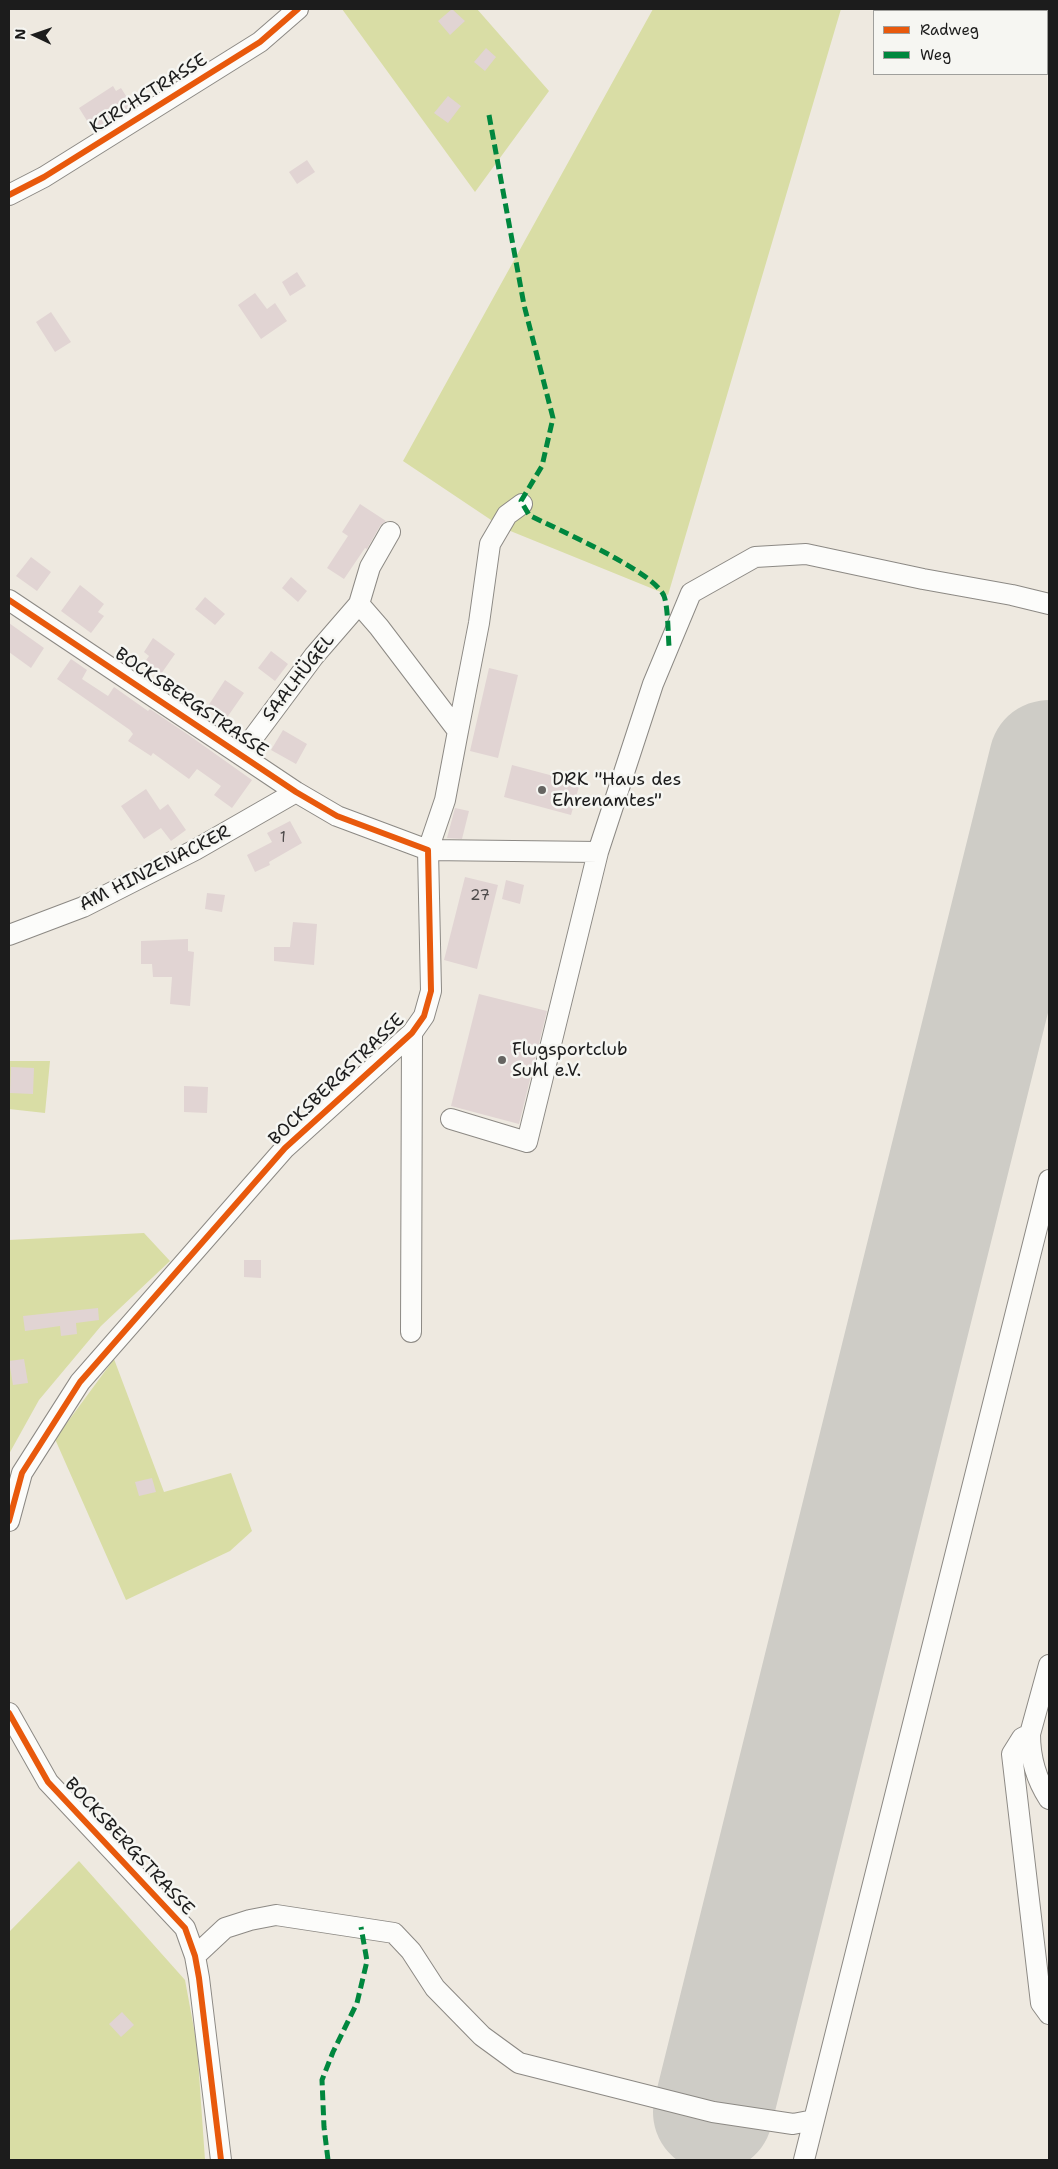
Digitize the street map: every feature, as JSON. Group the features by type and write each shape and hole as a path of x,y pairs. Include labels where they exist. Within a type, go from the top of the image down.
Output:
{"street":[{"name":"KIRCHSTRASSE","path":"9,195 44,177 260,42 298,9"},
{"path":"522,504 507,515 490,544 479,623 445,800 428,850 598,852"},
{"path":"390,532 370,567 359,604 379,627 458,731"},
{"path":"451,1119 527,1142 598,852 653,684 691,593 755,557 806,554 1049,604"},
{"name":"BOCKSBERGSTRASSE","path":"9,600 296,792 337,816 428,850 430,991 424,1016 412,1033 286,1148 80,1382 22,1473 9,1521"},
{"name":"SAALHÜGEL","path":"241,754 314,656 359,604"},
{"name":"AM HINZENACKER","path":"9,935 83,907 195,850 296,792"},
{"path":"410,1332 412,1033"},
{"path":"804,2160 1049,1180"},
{"path":"1049,1666 1030,1734 1030,1751 1036,1772 1041,1787 1049,1799"},
{"name":"BOCKSBERGSTRASSE","path":"9,1713 48,1782 185,1928 195,1956 221,2160"},
{"path":"1030,1734 1022,1738 1012,1754 1042,2003 1049,2014"},
{"path":"195,1956 225,1928 250,1920 276,1915 394,1933 411,1951 435,1988 482,2036 518,2064 713,2112 793,2124 814,2120"}],"green space":[{"path":"342,9 477,9 549,91 475,192"},
{"path":"653,9 841,9 668,595 503,528 403,461"},
{"path":"9,1061 50,1061 45,1113 9,1109"},
{"path":"144,1233 170,1261 101,1326 39,1400 9,1454 9,1240"},
{"path":"114,1359 164,1492 231,1473 252,1531 230,1551 126,1600 55,1439"},
{"path":"79,1861 185,1980 197,2045 205,2160 9,2160 9,1932"}],"building":[{"path":"452,9 465,21 450,35 438,21"},
{"path":"486,48 496,57 485,71 474,62"},
{"path":"113,86 116,91 121,88 133,107 94,132 79,108"},
{"path":"448,96 461,106 448,123 434,113"},
{"path":"307,160 315,172 297,184 289,172"},
{"path":"297,272 306,286 290,296 282,282"},
{"path":"255,293 267,309 275,303 287,321 261,339 238,305"},
{"path":"51,312 71,342 55,352 36,322"},
{"path":"360,504 386,521 380,526 367,549 365,548 344,579 327,568 348,536 342,532"},
{"path":"31,557 51,572 37,591 16,576"},
{"path":"291,577 307,591 298,602 282,588"},
{"path":"80,585 104,604 98,612 104,616 91,633 61,611"},
{"path":"205,597 225,614 215,625 195,609"},
{"path":"9,623 44,648 31,668 9,652"},
{"path":"153,638 175,654 161,674 144,663 149,656 144,652"},
{"path":"271,651 288,664 275,681 258,668"},
{"path":"71,659 87,670 82,679 108,696 114,687 148,711 150,709 252,780 232,808 214,795 221,786 197,769 189,779 153,753 151,756 128,741 133,734 130,730 57,679"},
{"path":"489,668 518,675 498,758 470,751"},
{"path":"225,680 244,693 226,719 208,706"},
{"path":"283,730 307,744 296,764 271,750"},
{"path":"512,765 580,783 571,815 504,797"},
{"path":"146,789 160,810 168,804 186,830 171,841 161,828 144,839 121,806"},
{"path":"455,808 469,811 462,839 447,838"},
{"path":"290,821 302,843 269,862 270,865 255,872 247,855 272,842 267,833"},
{"path":"465,877 498,885 477,969 444,960"},
{"path":"506,880 524,885 520,904 502,899"},
{"path":"207,893 225,895 222,912 205,909"},
{"path":"293,922 317,924 314,965 274,961 274,947 290,947"},
{"path":"188,939 188,951 194,952 190,1006 170,1004 172,977 153,977 152,964 141,964 141,941"},
{"name":"Flugsportclub Suhl e.V.","path":"479,994 547,1011 519,1124 451,1106"},
{"path":"11,1067 34,1068 33,1094 10,1093"},
{"path":"184,1086 208,1087 207,1113 184,1112"},
{"path":"244,1260 261,1260 261,1278 244,1277"},
{"path":"98,1308 99,1320 76,1323 77,1334 61,1336 60,1326 25,1331 23,1316"},
{"path":"24,1359 28,1383 13,1385 9,1361"},
{"path":"152,1478 156,1492 139,1496 135,1482"},
{"path":"122,2012 134,2025 121,2037 109,2024"}],"runway":[{"path":"713,2112 1049,760"}],"marked path":[{"path":"489,115 524,305 553,418 542,466 521,501 529,515 603,551 624,563 656,586 664,596 669,646"},
{"path":"328,2160 324,2127 322,2080 333,2052 357,2003 367,1961 361,1927"}],"cycle path":[{"path":"9,195 44,177 260,42 298,9"},
{"path":"9,600 296,792 337,816 428,850 431,991 424,1016 412,1033 285,1148 80,1382 22,1473 9,1521"},
{"path":"9,1713 48,1782 185,1928 195,1956 199,1978 221,2160"}],"place":[{"name":"DRK \"Haus des Ehrenamtes\"","path":"542,790"},
{"name":"Flugsportclub Suhl e.V.","path":"502,1060"}]}
